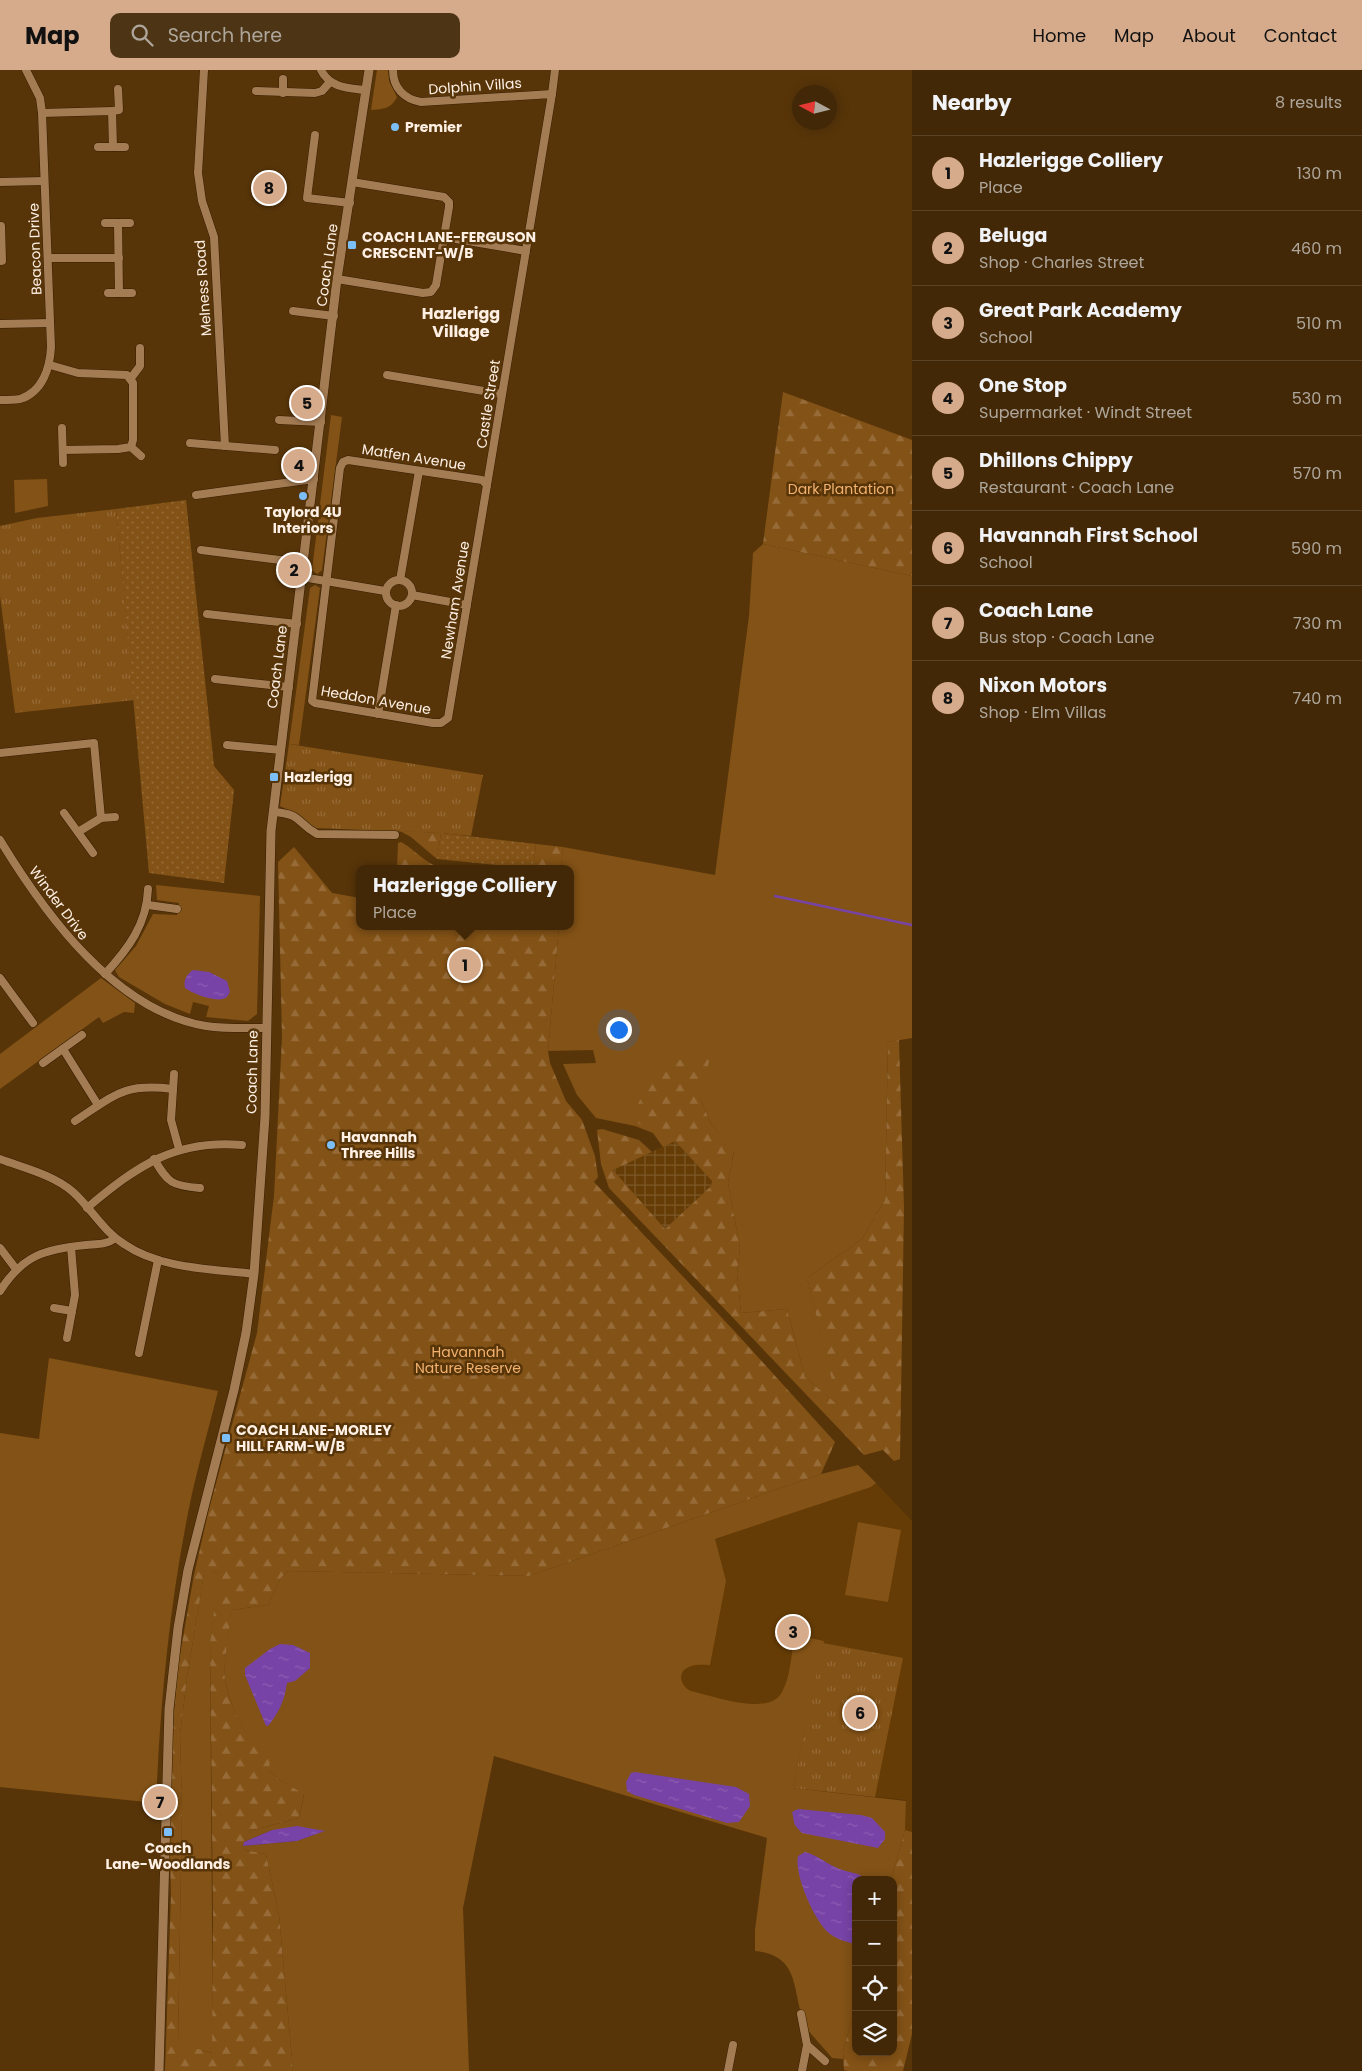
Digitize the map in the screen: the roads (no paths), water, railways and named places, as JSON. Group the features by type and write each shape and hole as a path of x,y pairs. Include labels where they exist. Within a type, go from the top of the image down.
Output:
{"street":[{"name":"Beacon Drive","path":"0,400 20,399 32,392 42,382 50,364 42,113 40,98 26,70"},
{"name":"Melness Road","path":"204,70 198,173 202,201 214,237 225,446"},
{"path":"321,70 330,82 338,86 365,90"},
{"name":"Coach Lane","path":"159,2071 169,1709 178,1628 188,1570 238,1371 246,1333 254,1274 265,1116 269,863 273,812 337,279 369,70"},
{"name":"Dolphin Villas","path":"393,70 393,79 403,94 410,100 421,102 552,94"},
{"path":"552,94 555,70"},
{"path":"283,79 283,93"},
{"path":"256,91 283,93 318,92 330,82"},
{"path":"42,113 119,110 118,89"},
{"name":"Castle Street","path":"484,483 502,394 552,94"},
{"path":"112,111 113,147"},
{"path":"315,135 308,198 350,203"},
{"path":"98,147 125,147"},
{"path":"0,182 44,181"},
{"path":"337,279 422,293 431,292 436,285 449,207 449,202 444,197 352,182"},
{"path":"105,223 130,223"},
{"path":"118,223 119,293"},
{"path":"1,226 2,261"},
{"path":"444,238 526,251"},
{"path":"48,258 119,258"},
{"path":"108,293 132,293"},
{"path":"293,311 334,316"},
{"path":"0,324 50,323"},
{"path":"131,378 140,366 140,348"},
{"path":"50,364 78,373 126,375 131,378 133,383 134,440 131,447"},
{"path":"387,375 502,394"},
{"path":"279,420 321,422"},
{"path":"62,428 64,463"},
{"path":"190,444 275,450"},
{"path":"63,450 131,447 142,456"},
{"name":"Matfen Avenue","path":"326,580 340,468 343,462 348,460 484,483"},
{"path":"400,580 419,471"},
{"path":"196,494 314,479"},
{"name":"Newham Avenue","path":"440,723 448,718 467,604 484,483"},
{"path":"201,550 304,563"},
{"path":"302,577 385,591"},
{"name":"Heddon Avenue","path":"326,580 311,696 315,703 433,724 440,723"},
{"path":"385,591 393,581 400,580 405,581 411,588 412,595 408,602 396,605"},
{"path":"385,591 387,598 396,605"},
{"path":"412,595 467,604"},
{"path":"378,714 396,605"},
{"path":"207,614 296,624"},
{"path":"215,679 289,687"},
{"path":"0,753 94,743 101,818"},
{"path":"227,744 281,750"},
{"path":"273,812 298,817 309,830 317,834 395,835"},
{"path":"64,813 94,853"},
{"path":"78,832 101,818 115,816"},
{"name":"Winder Drive","path":"0,840 50,913 81,952 106,974 155,1007 179,1018 206,1026 267,1028"},
{"path":"106,974 139,931 148,905 148,889"},
{"path":"148,905 177,910"},
{"path":"0,978 33,1023"},
{"path":"43,1063 82,1035"},
{"path":"62,1049 98,1105"},
{"path":"174,1074 171,1120 179,1149"},
{"path":"75,1121 116,1094 132,1088 149,1086 173,1089"},
{"path":"88,1208 118,1183 154,1159 179,1149 207,1144 242,1145"},
{"path":"0,1159 63,1184 74,1192 115,1238 125,1245 158,1260 254,1274"},
{"path":"154,1159 166,1178 178,1186 200,1188"},
{"path":"0,1290 16,1269 29,1259 43,1252 106,1244 115,1238"},
{"path":"67,1338 75,1287 71,1247"},
{"path":"0,1248 16,1269"},
{"path":"139,1353 158,1260"},
{"path":"54,1308 72,1312"},
{"path":"801,2014 807,2045 802,2071"},
{"path":"728,2071 733,2045"},
{"path":"807,2045 825,2060"}],"water":[{"path":"193,970 209,972 227,981 230,992 227,997 212,999 185,988 186,978"},
{"path":"280,1644 293,1645 310,1653 310,1668 295,1681 287,1683 279,1710 269,1725 266,1726 245,1675 245,1668 270,1649"},
{"path":"635,1772 736,1787 749,1794 750,1806 739,1822 727,1823 634,1795 627,1791 626,1782 631,1773"},
{"path":"798,1809 861,1815 872,1818 885,1832 885,1839 878,1848 802,1833 794,1824 792,1812"},
{"path":"297,1826 325,1831 297,1841 243,1846 244,1842 272,1830"},
{"path":"805,1852 835,1867 862,1876 852,1876 852,1943 830,1934 818,1920 802,1886 799,1875 798,1856"}],"waterway":[{"path":"775,896 912,925"}],"place":[{"name":"Premier","path":"395,127"},
{"name":"Nixon Motors","path":"269,188"},
{"name":"COACH LANE-FERGUSON CRESCENT-W/B","path":"352,245"},
{"name":"Dhillons Chippy","path":"307,403"},
{"name":"One Stop","path":"299,465"},
{"name":"Taylord 4U Interiors","path":"303,496"},
{"name":"Beluga","path":"294,570"},
{"name":"Hazlerigg","path":"274,777"},
{"name":"Hazlerigge Colliery","path":"465,965"},
{"name":"Havannah Three Hills","path":"331,1145"},
{"name":"COACH LANE-MORLEY HILL FARM-W/B","path":"226,1438"},
{"name":"Great Park Academy","path":"793,1632"},
{"name":"Havannah First School","path":"860,1713"},
{"name":"Coach Lane","path":"160,1802"},
{"name":"Coach Lane-Woodlands","path":"168,1832"}],"district":[{"name":"Hazlerigg Village","path":"461,322"}],"park label":[{"name":"Dark Plantation","path":"841,489"},
{"name":"Havannah Nature Reserve","path":"468,1360"}]}
